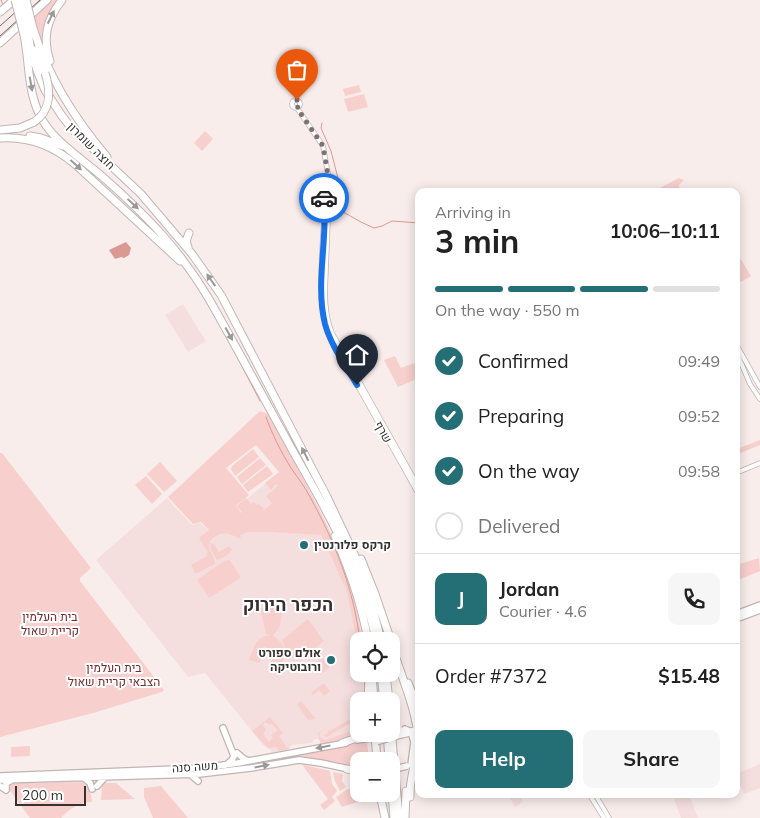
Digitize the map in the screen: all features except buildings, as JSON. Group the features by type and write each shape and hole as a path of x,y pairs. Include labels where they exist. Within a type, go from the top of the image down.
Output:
{"highway":[{"path":"0,12 14,0 45,73 48,82 49,99 42,115 34,122 20,128 0,130"},
{"name":"חוצה שומרון","path":"21,0 31,52 45,90 62,116 72,130 141,194 174,232"},
{"path":"26,0 30,81 38,111 44,122 54,134 152,222 196,278 334,524 353,563 368,606 374,632"},
{"path":"0,43 47,0"},
{"path":"62,0 54,10 48,24 46,44 50,63 63,96"},
{"path":"28,32 84,131 141,194"},
{"path":"0,138 12,136 41,138 55,142 73,151"},
{"path":"0,138 13,137 34,141 66,156 182,264 209,299"},
{"path":"174,232 183,237 189,233 186,241 192,254"},
{"path":"174,232 221,294 327,497 355,556 369,592 379,632"},
{"path":"276,420 335,537 349,569 366,632"},
{"path":"327,497 345,526 359,556 388,632"},
{"path":"400,662 415,700"},
{"path":"400,679 415,742"},
{"path":"342,743 350,740"},
{"path":"392,742 399,818"},
{"path":"406,818 414,765"},
{"path":"406,818 406,790 414,765"},
{"path":"382,802 385,818"},
{"path":"393,802 394,818"}],"main road":[{"path":"740,612 760,605"},
{"path":"740,618 760,610"},
{"path":"222,728 234,756 226,765"},
{"name":"משה סנה","path":"0,776 143,771 226,765 342,743"},
{"path":"237,753 244,760 251,761"},
{"name":"משה סנה","path":"0,780 190,774 251,768 299,760 321,762 347,768"},
{"path":"400,768 414,765"},
{"path":"190,774 198,781"},
{"path":"82,777 95,788 105,777"},
{"path":"0,786 6,790 6,783 12,780"}],"street":[{"path":"297,108 321,141 332,190 329,195 323,195 320,190 328,175"},
{"path":"324,184 330,185"},
{"name":"שרף","path":"323,195 322,298 326,326 415,488"},
{"name":"שרף","path":"329,195 325,298 330,328 415,481"},
{"path":"740,351 760,388"},
{"path":"740,360 750,384 760,399"},
{"path":"740,471 760,463"},
{"path":"592,798 604,818"},
{"path":"596,798 609,818"}],"shaded area":[{"path":"126,242 131,248 129,255 124,258 115,259 109,250"},
{"path":"183,304 206,341 188,352 165,315"},
{"path":"274,477 284,493 262,512 241,513 236,507"},
{"name":"הכפר הירוק","path":"167,498 192,525 200,523 209,531 239,535 249,532 267,531 321,535 347,592 355,624 356,632 350,632 350,682 363,682 365,692 350,692 350,734 320,742 319,739 315,739 312,743 292,745 288,750 273,752 263,745 205,673 188,677 96,560"},
{"path":"760,764 760,788 744,794 740,784 740,772"},
{"path":"510,798 521,798 523,802 515,807"},
{"path":"674,798 690,798 698,818 681,818"}],"green space":[{"path":"51,0 60,0 52,9 45,22 41,44 33,17"},
{"path":"359,85 361,92 345,96 343,89"},
{"path":"364,94 368,107 348,112 344,99"},
{"path":"205,131 213,139 202,151 194,143"},
{"path":"679,178 684,180 679,185 680,188 660,188"},
{"path":"740,258 751,276 740,281"},
{"path":"395,356 401,368 414,363 415,380 398,387 384,360"},
{"path":"260,411 268,414 313,496 339,552 357,610 361,632 355,632 347,592 321,535 249,532 240,535 241,538 238,538 230,534 218,535 209,543 215,564 195,573 191,565 207,556 208,552 199,538 209,530 201,522 193,524 168,497","holes":["256,445 279,472 265,483 271,490 276,484 278,486 266,496 272,503 262,512 264,509 259,504 256,505 254,502 251,504 246,498 237,506 241,513 236,506 249,495 226,468"]},
{"path":"760,440 760,445 740,453 740,448"},
{"path":"253,449 259,457 235,476 231,469 232,466"},
{"name":"בית העלמין קריית שאול","path":"0,453 2,453 91,568 80,578 80,581 164,690 162,692 93,713 0,737"},
{"path":"260,458 266,465 242,484 237,477"},
{"path":"160,462 177,481 164,492 147,474"},
{"path":"267,466 273,474 248,492 243,485"},
{"path":"146,476 162,494 152,504 135,485"},
{"path":"210,543 214,544 219,552 229,546 232,550 226,556 217,560 211,550"},
{"path":"759,558 760,571 740,579 740,564"},
{"path":"230,560 240,578 209,598 197,580 224,561"},
{"path":"271,603 276,605 282,612 280,626 273,636 281,643 285,654 283,661 275,667 271,666 272,659 277,656 274,650 267,652 268,649 264,646 257,655 261,659 259,663 249,660 259,640 271,635 266,634 260,609"},
{"path":"308,619 324,641 307,654 287,654 282,640"},
{"path":"322,657 330,667 323,673 315,663"},
{"path":"324,683 330,691 324,696 319,690 313,695 311,693"},
{"path":"301,701 316,719 308,720 297,704"},
{"path":"270,717 283,733 279,736 288,749 279,751 276,747 268,748 252,731","holes":["265,722 270,725 271,723 278,730 271,735 273,738 269,742 263,734 266,730 263,725"]},
{"path":"350,719 350,725 327,737 324,736 324,734 329,732 327,729 330,731"},
{"path":"322,730 319,736 325,740 350,732 350,738 322,744 318,734"},
{"path":"367,742 368,752 350,752 350,765 301,756 242,766"},
{"path":"30,746 30,756 11,757 11,747"},
{"path":"304,765 330,771 332,784 337,791 332,797 335,801 324,810 320,805 328,799"},
{"path":"333,772 343,774 342,781 346,787 340,791 335,781"},
{"path":"82,782 90,788 92,802 83,803 75,807 61,818 30,818 9,789 8,784 9,783"},
{"path":"105,783 116,783 135,799 101,800 102,785"},
{"path":"161,786 188,818 153,818 144,797 144,788"},
{"path":"349,789 350,802 358,802 342,807 336,797"}],"waterway":[{"path":"1,0 3,5"},
{"path":"322,123 321,128 331,151 340,186"},
{"path":"336,196 336,208 374,228 392,221 415,223"},
{"path":"195,283 207,303"},
{"path":"235,353 260,401"},
{"path":"266,417 280,449 308,493 328,531 348,585 359,632"},
{"path":"365,682 365,688"}],"railway":[{"path":"0,26 29,0"},
{"path":"0,36 40,0"}],"way so far":[{"path":"297,100 300,105 297,108 323,146 328,175 320,188 324,198"}],"place":[{"name":"קרקס פלורנטין","path":"304,545"},
{"name":"אולם ספורט ורובוטיקה","path":"331,660"}],"district":[{"name":"הכפר הירוק","path":"288,605"}],"route":[{"path":"324,198 323,313 330,336 357,385"}],"park label":[{"name":"בית העלמין הצבאי קריית שאול","path":"114,675"}]}
